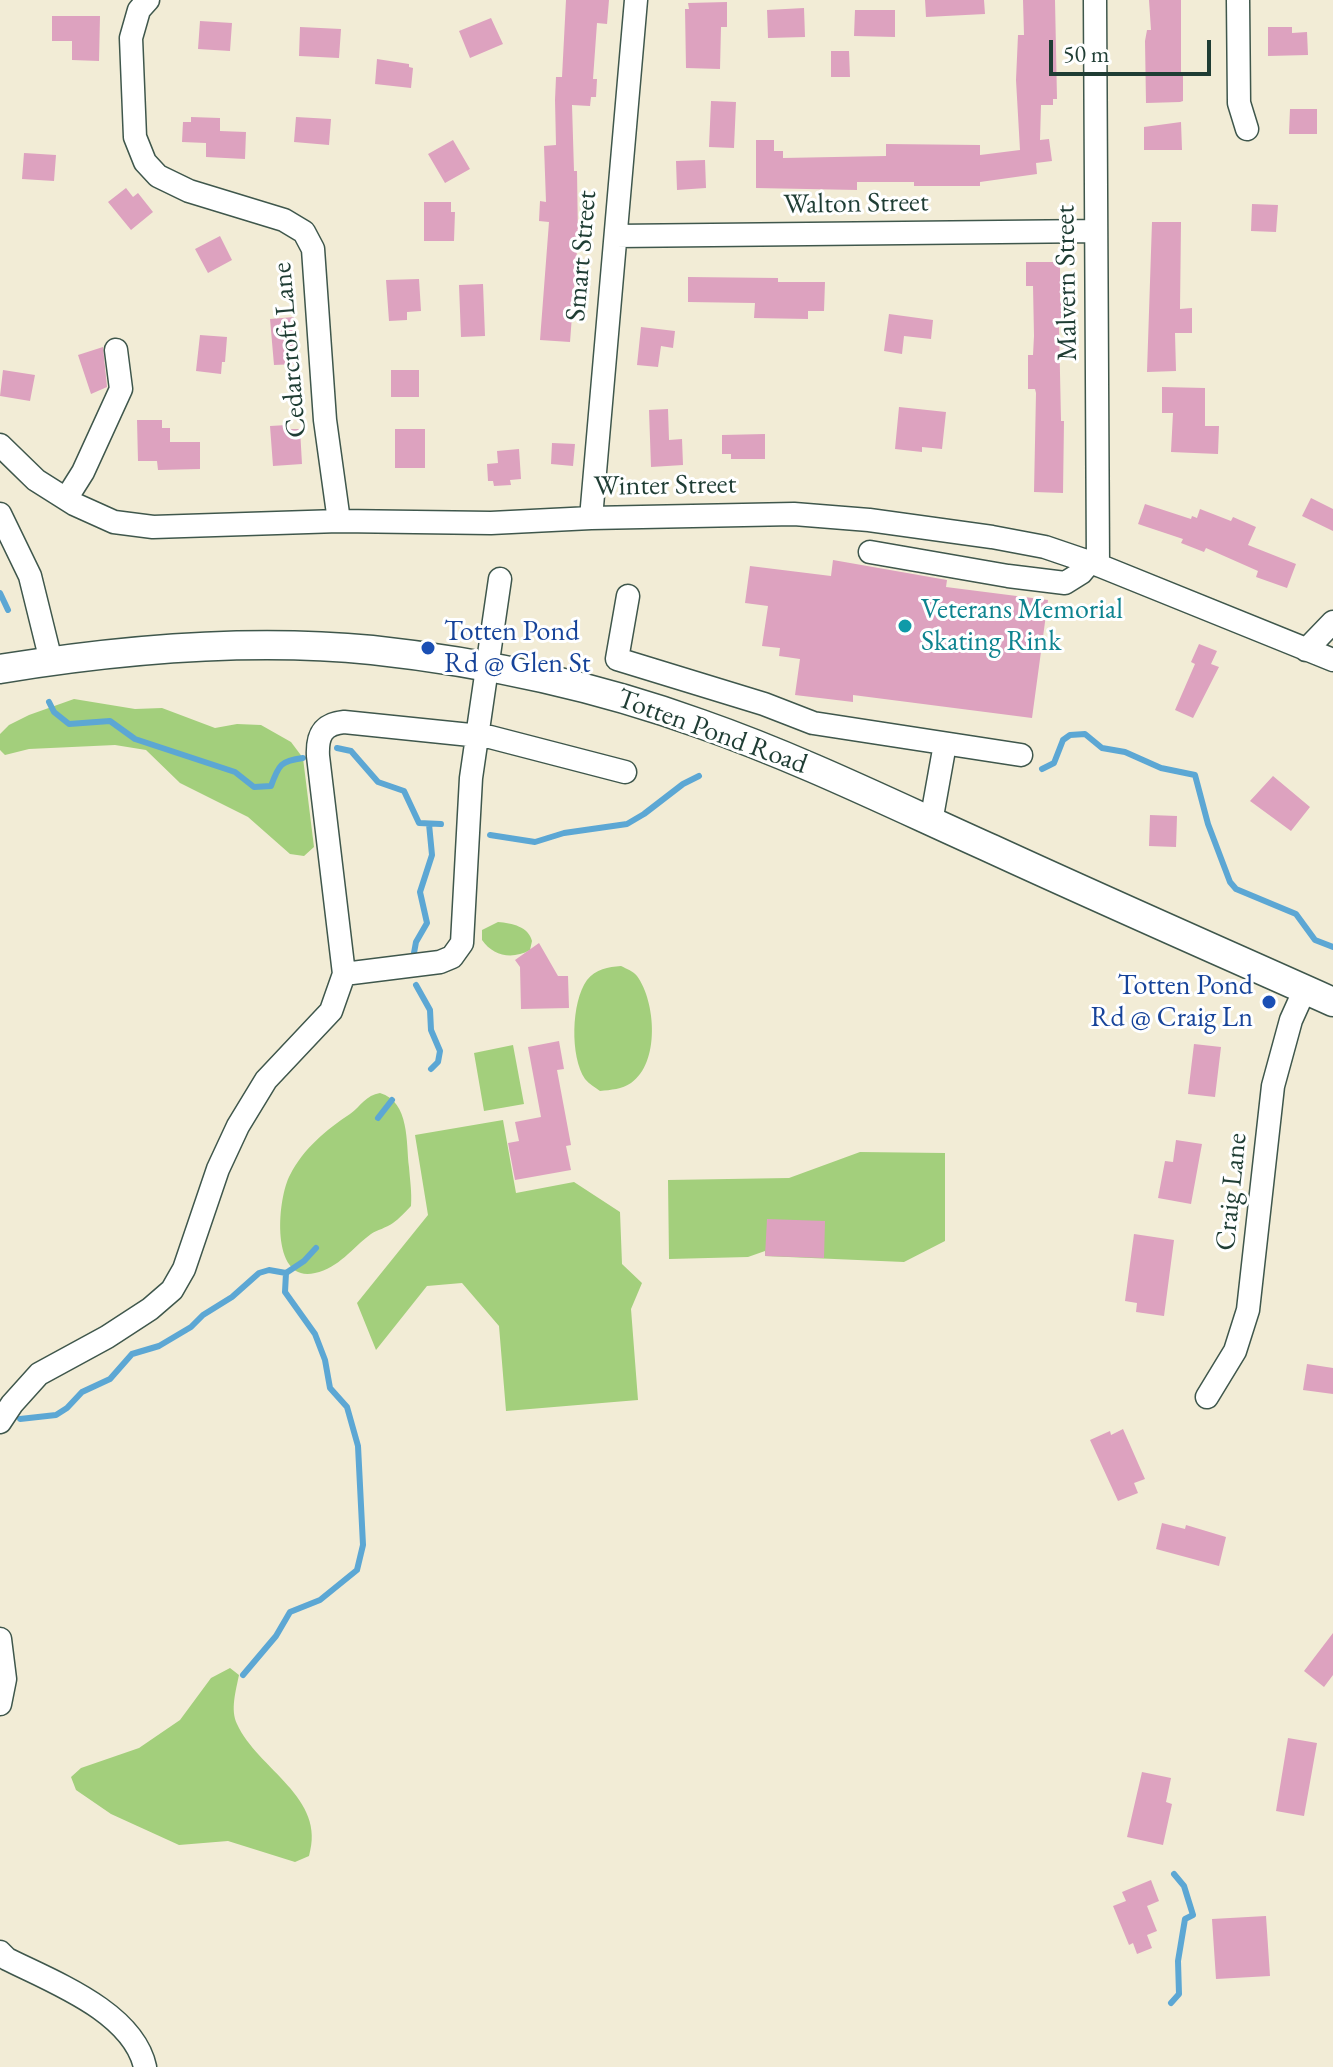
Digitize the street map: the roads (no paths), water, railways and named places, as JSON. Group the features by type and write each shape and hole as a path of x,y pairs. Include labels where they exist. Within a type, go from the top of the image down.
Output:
{"main road":[{"name":"Totten Pond Road","path":"0,669 170,650 291,646 370,650 487,668 603,693 702,724 773,751 1333,1002"}],"street":[{"name":"Cedarcroft Lane","path":"148,0 139,10 131,38 135,137 145,162 158,176 189,191 284,220 304,232 313,249 325,420 339,521"},
{"name":"Smart Street","path":"591,518 636,0"},
{"name":"Malvern Street","path":"1094,564 1095,0"},
{"path":"1238,0 1239,103 1247,129"},
{"name":"Walton Street","path":"616,236 1096,231"},
{"path":"66,499 83,472 121,389 116,350"},
{"name":"Winter Street","path":"0,445 36,480 66,499 114,522 153,527 339,521 491,523 794,514 869,520 1018,542 1045,547 1094,564 1333,660"},
{"path":"0,514 30,576 51,661"},
{"path":"870,552 1065,583 1094,564"},
{"path":"344,974 440,962 452,957 459,948 463,936 468,809 476,735 500,579"},
{"path":"628,596 617,659 764,704 813,723 1021,755"},
{"path":"1306,650 1333,622"},
{"path":"0,1422 39,1374 107,1337 150,1309 172,1290 184,1269 218,1169 238,1126 266,1080 331,1011 344,974 318,756 320,733 332,724 350,722 476,735 625,772"},
{"path":"931,822 945,744"},
{"name":"Craig Lane","path":"1207,1397 1235,1351 1248,1310 1273,1086 1291,1020 1305,989"},
{"path":"0,1639 5,1679 0,1704"},
{"path":"0,1952 7,1959 65,1988 113,2018 133,2041 145,2067"}],"waterway":[{"path":"0,593 8,610"},
{"path":"49,702 54,712 69,724 110,721 135,739 235,772 254,787 271,786 282,765 303,758"},
{"path":"1042,769 1054,763 1063,740 1070,735 1085,734 1102,748 1125,752 1161,768 1195,775 1208,824 1230,882 1236,889 1296,914 1315,940 1333,947"},
{"path":"337,748 351,751 378,782 404,791 419,823 441,824"},
{"path":"490,835 535,842 564,833 627,824 699,776"},
{"path":"414,953 416,942 427,923 420,892 432,855 429,824"},
{"path":"416,985 430,1010 431,1030 440,1051 438,1062 431,1069"},
{"path":"378,1118 392,1100"},
{"path":"243,1675 276,1636 290,1612 320,1600 357,1570 363,1545 358,1446 347,1407 330,1388 325,1360 315,1334 285,1292 286,1273 316,1248"},
{"path":"20,1419 56,1415 82,1392 110,1379 132,1354 159,1346 191,1327 259,1273 269,1270 286,1273"},
{"path":"1171,2003 1179,1994 1178,1961 1185,1919 1193,1915 1184,1886 1174,1874"}],"place":[{"name":"Veterans Memorial Skating Rink","path":"905,626"},
{"name":"Totten Pond Rd @ Glen St","path":"428,648"},
{"name":"Totten Pond Rd @ Craig Ln","path":"1269,1002"}]}
